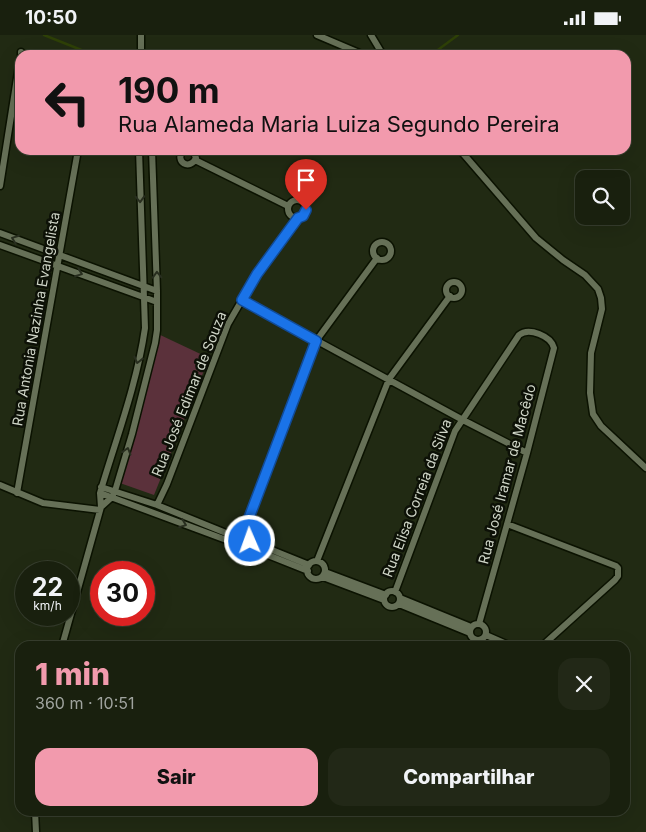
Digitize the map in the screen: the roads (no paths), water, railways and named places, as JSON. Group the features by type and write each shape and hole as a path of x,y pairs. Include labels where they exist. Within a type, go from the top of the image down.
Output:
{"street":[{"path":"141,35 141,50"},
{"path":"317,35 352,50"},
{"path":"371,35 380,50"},
{"path":"0,186 15,91"},
{"name":"Rua Antonia Nazinha Evangelista","path":"17,493 77,155"},
{"path":"63,641 100,508 101,490 130,394 143,341 145,327 142,286 139,155"},
{"path":"100,508 113,494 132,434 155,343 157,291 152,155"},
{"path":"181,155 182,162 189,165 195,161 196,155"},
{"path":"464,155 536,238 585,275 598,289 602,309 591,353 591,408 601,426 646,468"},
{"path":"195,161 288,206"},
{"path":"294,200 300,201 305,204 305,213 298,218 290,215 288,206 294,200"},
{"name":"Rua José Edimar de Souza","path":"157,505 167,484 228,324 257,274 298,218"},
{"path":"0,233 157,291"},
{"path":"0,245 157,302"},
{"path":"244,531 316,341 377,258"},
{"path":"308,568 317,561 389,379 450,296"},
{"path":"242,300 527,453"},
{"name":"Rua Elisa Correia da Silva","path":"395,592 444,457 462,419 519,335 527,331 541,335"},
{"name":"Rua José Iramar de Macêdo","path":"479,624 554,349 553,344 541,335"},
{"path":"0,485 50,505 100,508"},
{"path":"101,490 230,538"},
{"path":"113,494 157,505 230,538"},
{"path":"507,524 616,565 618,568 618,577 548,641"},
{"path":"236,531 244,531 248,535 249,544 243,551 236,551 231,547 230,538 236,531"},
{"path":"249,544 308,568"},
{"path":"317,561 324,565 324,575"},
{"path":"308,568 310,576 315,579 324,575 385,597"},
{"path":"389,592 395,592 398,594 400,601 395,607 390,607 386,604 385,597 389,592"},
{"path":"400,601 470,630 473,639 483,639 486,635"},
{"path":"470,630 474,625 479,624 484,627 486,635"},
{"path":"486,635 500,641"},
{"path":"35,816 36,832"}],"waterway":[{"path":"44,35 82,50"},
{"path":"438,50 458,35"}]}
